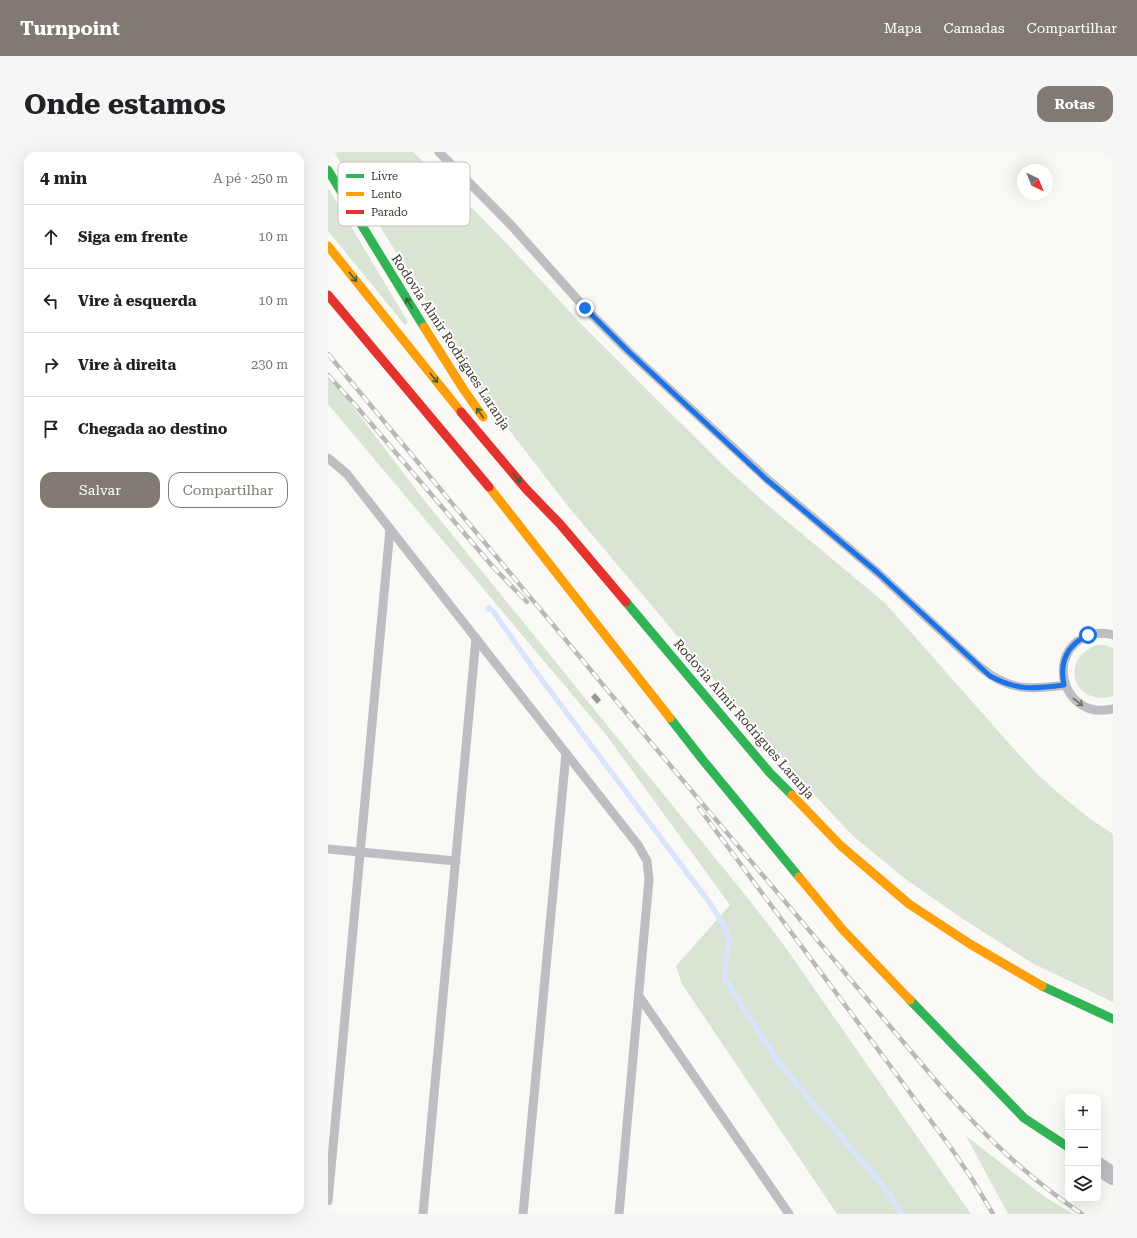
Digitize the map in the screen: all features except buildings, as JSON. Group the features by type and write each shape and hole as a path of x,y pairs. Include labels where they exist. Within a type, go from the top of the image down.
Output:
{"main road":[{"name":"Rodovia Almir Rodrigues Laranja","path":"328,170 338,187"},
{"name":"Rodovia Almir Rodrigues Laranja","path":"362,226 409,304 464,390 488,424"},
{"name":"Rodovia Almir Rodrigues Laranja","path":"328,246 490,447 526,489 560,524 770,773 840,845 909,904 970,944 1037,983 1113,1019"},
{"path":"328,295 481,477 702,759 843,930 1024,1118 1065,1145"},
{"name":"Rodovia Almir Rodrigues Laranja","path":"515,462 560,524"}],"street":[{"path":"1101,1168 1113,1176"}],"lane":[{"path":"438,152 448,162"},
{"path":"470,184 511,225 585,308 628,351 766,479 877,572 990,676 1014,686 1026,688 1064,685"},
{"path":"328,458 347,474 638,845 648,861 649,879 619,1214"},
{"path":"328,1201 390,529"},
{"path":"1113,635 1098,633 1088,635 1079,640 1072,646 1066,655 1062,675 1064,685 1069,694 1084,707 1104,711 1113,709"},
{"path":"423,1214 476,638"},
{"path":"522,1214 566,753"},
{"path":"328,849 456,861"},
{"path":"639,996 789,1214"}],"green space":[{"path":"334,152 413,152 424,162 340,162"},
{"path":"328,188 338,205 338,226 351,226 408,322 405,325 328,231"},
{"path":"470,206 583,326 723,465 765,503 885,603 1037,774 1089,818 1113,834 1113,1002 1032,963 963,919 904,878 853,836 810,790 732,701 567,505 493,409 380,226 470,226"},
{"path":"328,374 424,500 781,941 971,1214 837,1214 682,984 676,966 730,905 607,736 328,404"},
{"path":"1097,645 1104,645 1113,648 1113,696 1100,698 1089,695 1081,689 1076,680 1075,670 1078,661 1085,652"},
{"path":"966,1136 1045,1197 1073,1214 1008,1214"}],"waterway":[{"path":"488,609 489,608 492,610 536,672 712,906 725,928 729,940 725,979 778,1062 888,1192 901,1214"}],"railway":[{"path":"328,354 648,739 942,1088 974,1123 1008,1156 1043,1186 1082,1214"},
{"path":"328,375 493,567 527,602"},
{"path":"699,808 951,1148 993,1214"}],"traffic: fast":[{"path":"328,170 338,186"},
{"path":"362,226 424,327"},
{"path":"626,602 770,773 792,795"},
{"path":"670,718 799,877"},
{"path":"1042,986 1113,1019"},
{"path":"910,1000 1024,1118 1065,1145"}],"traffic: slow":[{"path":"328,246 461,412"},
{"path":"424,327 483,417"},
{"path":"489,487 670,718"},
{"path":"792,795 840,845 909,904 970,944 1042,986"},
{"path":"799,877 843,930 910,1000"}],"traffic: jam":[{"path":"328,295 489,487"},
{"path":"461,412 526,489 560,524 626,602"}],"route":[{"path":"585,308 628,351 766,479 877,572 990,676 1014,686 1026,688 1064,685 1062,675 1066,655 1072,646 1088,635"}]}
